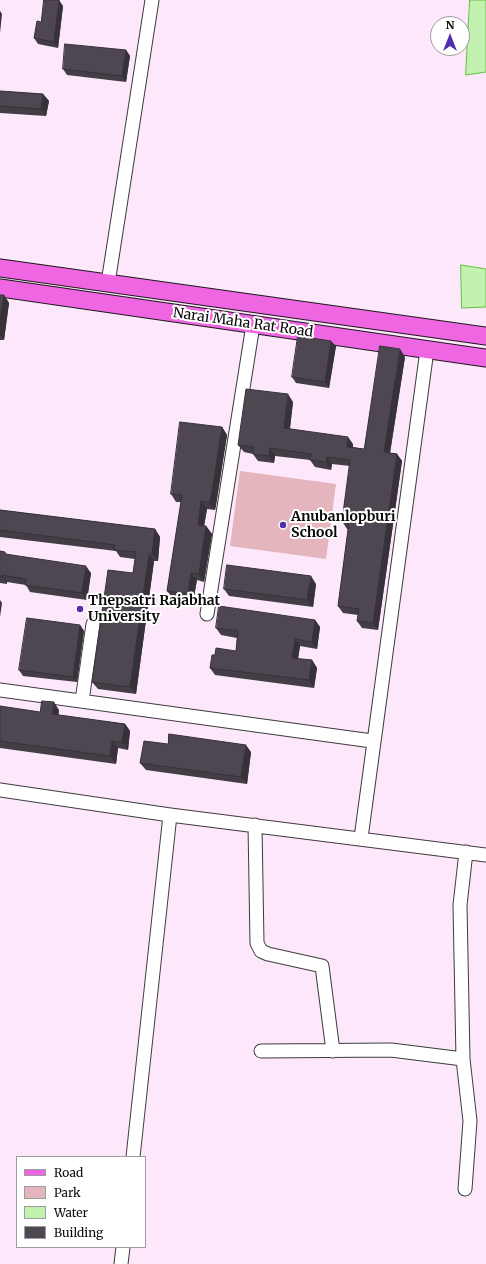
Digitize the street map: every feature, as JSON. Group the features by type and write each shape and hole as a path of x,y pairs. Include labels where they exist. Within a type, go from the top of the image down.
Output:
{"main road":[{"name":"Narai Maha Rat Road","path":"0,268 486,336"},
{"name":"Narai Maha Rat Road","path":"0,288 486,358"}],"street":[{"path":"108,283 152,0"},
{"path":"207,614 253,325"},
{"path":"361,838 372,741 427,350"},
{"path":"82,701 93,624"},
{"path":"0,690 372,741"},
{"path":"0,790 170,815 486,855"},
{"path":"133,1156 170,815"},
{"path":"255,825 257,943 261,951 268,954 322,966 333,1051"},
{"path":"465,1189 470,1121 463,1059 460,905 466,852"},
{"path":"261,1051 391,1050 463,1059"},
{"path":"121,1264 123,1248"}],"green space":[{"path":"240,471 336,484 326,559 230,546"}],"water":[{"path":"470,0 486,0 486,72 466,75 467,56 470,56"},
{"path":"461,265 486,269 486,307 462,308"}],"building":[{"path":"44,0 59,0 54,42 34,38 37,21 41,22"},
{"path":"65,44 126,50 122,76 63,69"},
{"path":"0,91 43,94 41,109 0,106"},
{"path":"0,295 4,295 0,322"},
{"path":"298,336 331,341 325,382 292,377"},
{"path":"380,346 400,349 384,452 397,454 373,623 357,621 359,609 338,606 349,522 342,521 350,460 327,457 326,462 310,460 311,454 270,448 269,456 253,454 254,447 238,445 246,389 288,394 284,428 348,437 347,447 364,449"},
{"path":"180,422 222,427 211,498 209,502 201,501 198,525 206,526 199,574 191,573 188,594 167,591 182,495 171,494"},
{"path":"0,510 155,529 152,554 149,554 130,687 92,682 108,570 133,573 136,552 114,550 115,545 0,530"},
{"path":"0,551 5,552 5,554 86,566 82,593 25,585 26,579 2,575 2,577 0,577"},
{"path":"227,565 311,576 307,600 224,589"},
{"path":"219,606 315,620 312,642 295,639 292,658 312,660 309,680 210,668 212,655 215,655 216,648 236,651 238,631 216,628"},
{"path":"27,618 80,625 73,677 19,670"},
{"path":"42,701 54,702 52,714 125,724 122,742 112,741 110,756 0,741 0,706 40,712"},
{"path":"169,734 246,745 241,777 140,763 144,741 168,744"}],"place":[{"name":"Anubanlopburi School","path":"283,525"},
{"name":"Thepsatri Rajabhat University","path":"80,609"}]}
